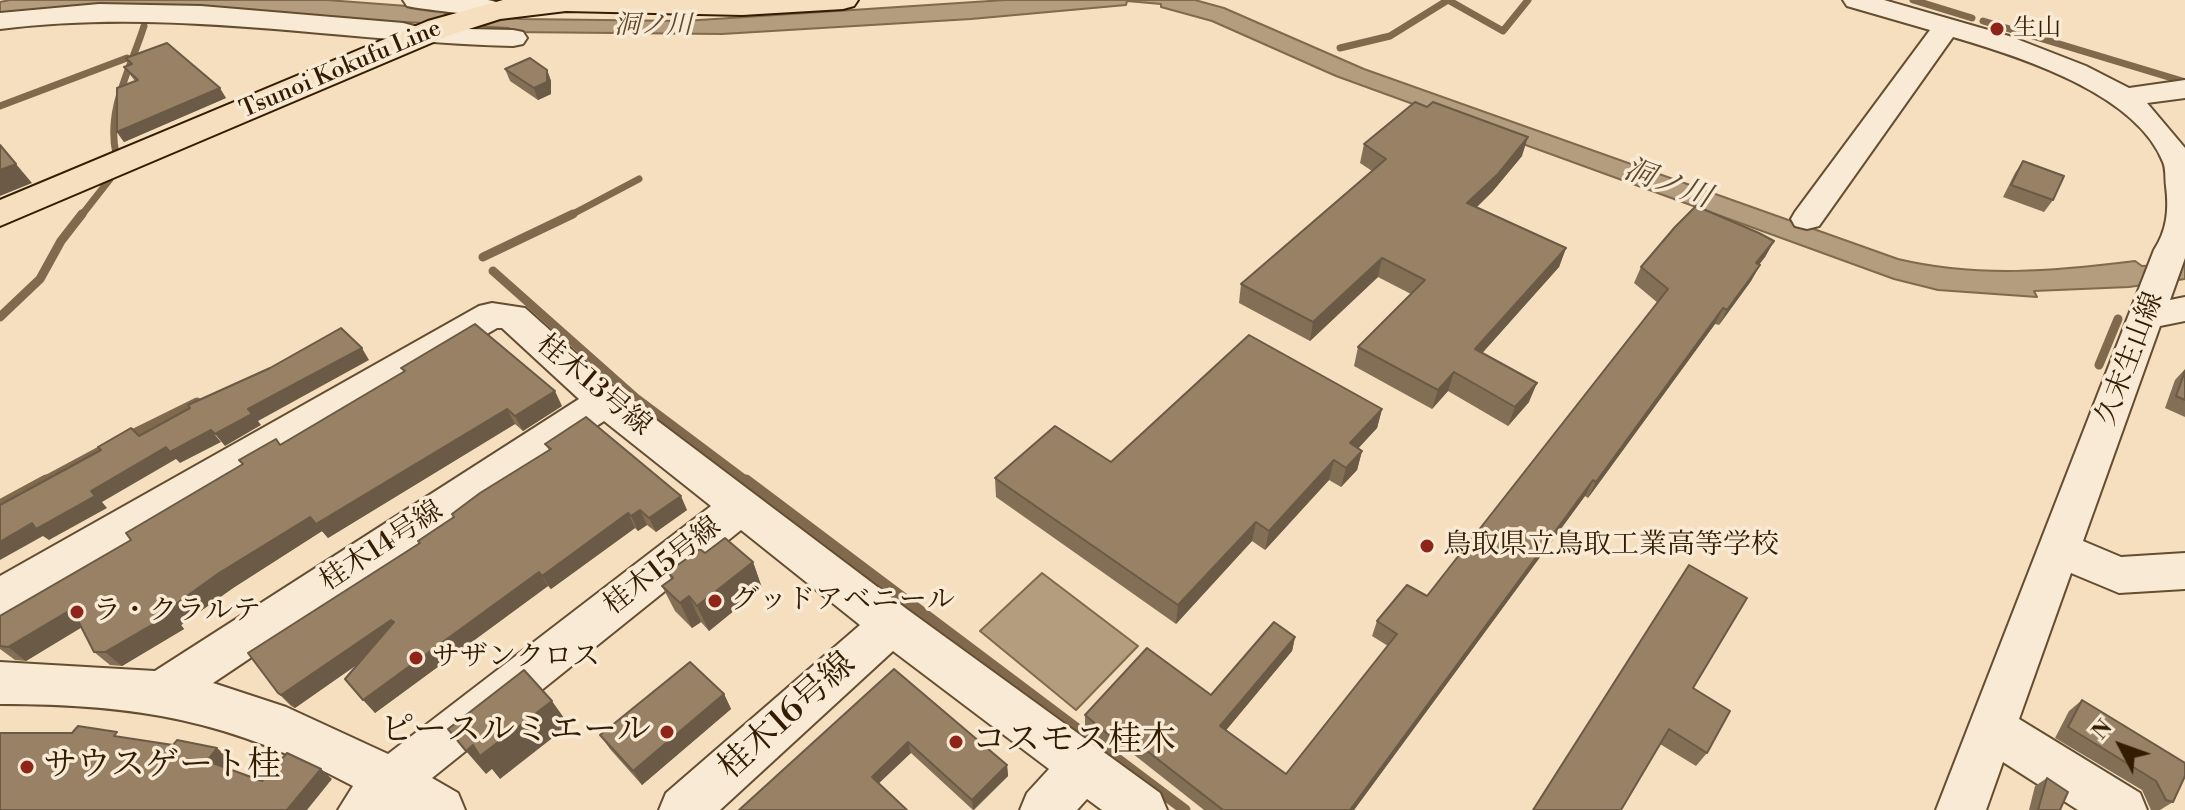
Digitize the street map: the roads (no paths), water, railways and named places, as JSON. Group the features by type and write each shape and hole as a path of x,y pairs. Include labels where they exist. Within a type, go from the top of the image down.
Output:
{"main road":[{"name":"Tsunoi Kokufu Line","path":"0,214 429,32 514,10 742,6 843,0"}],"street":[{"path":"416,0 514,10"},
{"name":"久末生山線","path":"1856,0 1947,26 2076,72 2125,97 2158,132 2179,162 2184,202 2181,234 2171,250 1961,810"},
{"path":"0,21 86,9 172,10 429,32"},
{"path":"1807,219 1947,26"},
{"path":"2125,97 2185,89"},
{"path":"2148,316 2185,309"},
{"name":"桂木13号線","path":"0,598 492,315 512,317 605,401 892,624 1142,810"},
{"name":"桂木14号線","path":"160,693 605,401"},
{"name":"桂木15号線","path":"378,795 741,506"},
{"path":"2059,549 2119,575 2185,571"},
{"name":"桂木16号線","path":"684,810 892,624"},
{"path":"0,683 160,693 246,714 337,751 378,795 440,810"},
{"path":"1992,729 2122,810"},
{"path":"1045,810 1083,767"}],"water":[{"name":"洞ノ川","path":"327,0 447,9 445,13 521,19 684,21 1005,0 1195,0 1224,8 1364,69 1898,259 1987,271 2046,270 2135,261 2142,266 2185,264 2185,279 2129,287 2034,291 2037,297 1938,290 1894,279 1336,76 1212,21 1161,7 1161,4 1127,1 1126,5 971,19 722,34 510,32 509,28 404,22 400,26 200,10 99,9 0,17 0,2"},
{"path":"1042,573 1138,646 1076,710 980,631"}],"waterway":[{"path":"1340,48 1390,36 1448,0 1503,31 1528,0"},
{"path":"1913,0 1972,18"},
{"path":"1983,21 2185,82"},
{"path":"116,154 114,121 117,105 144,26"},
{"path":"0,106 127,58"},
{"path":"81,216 110,179"},
{"path":"571,215 639,179"},
{"path":"0,317 40,279 61,241 82,214"},
{"path":"483,257 571,215"},
{"path":"493,271 636,398 748,482"},
{"path":"2099,365 2118,319"},
{"path":"124,438 197,402"},
{"path":"42,482 111,445"},
{"path":"0,505 46,480"},
{"path":"746,480 1185,810"}],"place":[{"name":"生山","path":"1997,29"},
{"name":"鳥取県立鳥取工業高等学校","path":"1427,546"},
{"name":"グッドアベニール","path":"715,601"},
{"name":"ラ・クラルテ","path":"77,612"},
{"name":"サザンクロス","path":"416,658"},
{"name":"ピースルミエール","path":"667,732"},
{"name":"コスモス桂木","path":"956,742"},
{"name":"サウスゲート桂","path":"27,767"}]}
